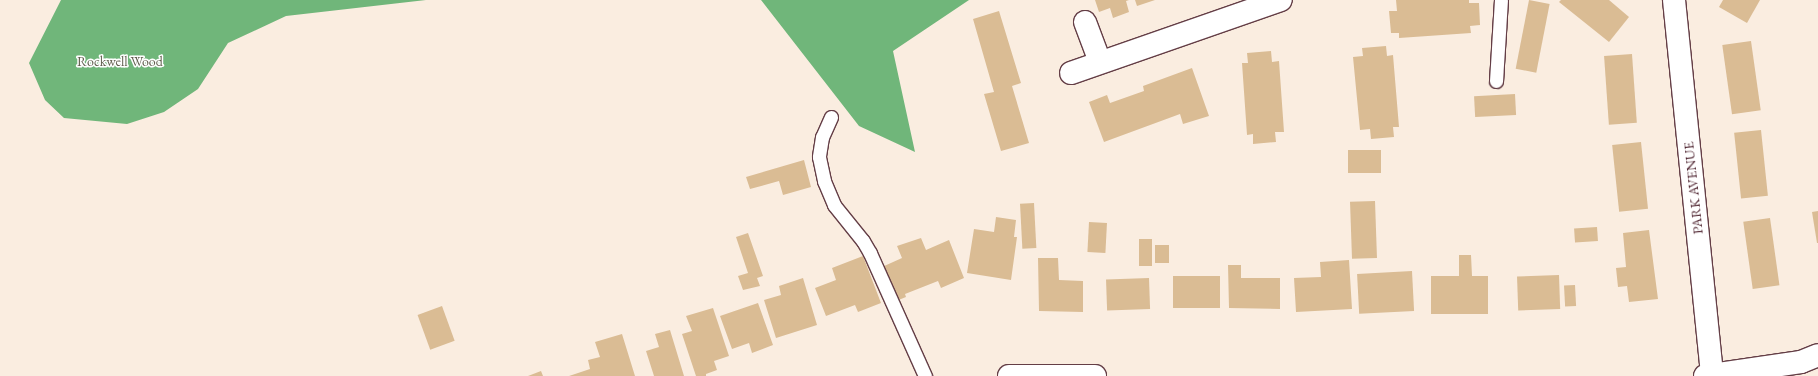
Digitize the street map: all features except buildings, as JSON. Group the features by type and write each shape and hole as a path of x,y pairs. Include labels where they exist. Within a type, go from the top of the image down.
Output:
{"street":[{"path":"1071,73 1281,0"},
{"name":"PARK AVENUE","path":"1674,0 1712,376"},
{"path":"1085,22 1100,62"},
{"path":"1705,376 1801,362 1818,355"},
{"path":"1009,376 1095,376"}],"lane":[{"path":"1496,81 1501,0"},
{"path":"831,118 822,137 818,157 824,181 834,205 863,241 870,253 925,376"}],"green space":[{"name":"Rockwell Wood","path":"61,0 426,0 286,16 228,43 198,89 164,112 127,124 64,118 45,100 29,63"},
{"path":"761,0 969,0 893,51 915,152 859,126"}]}
